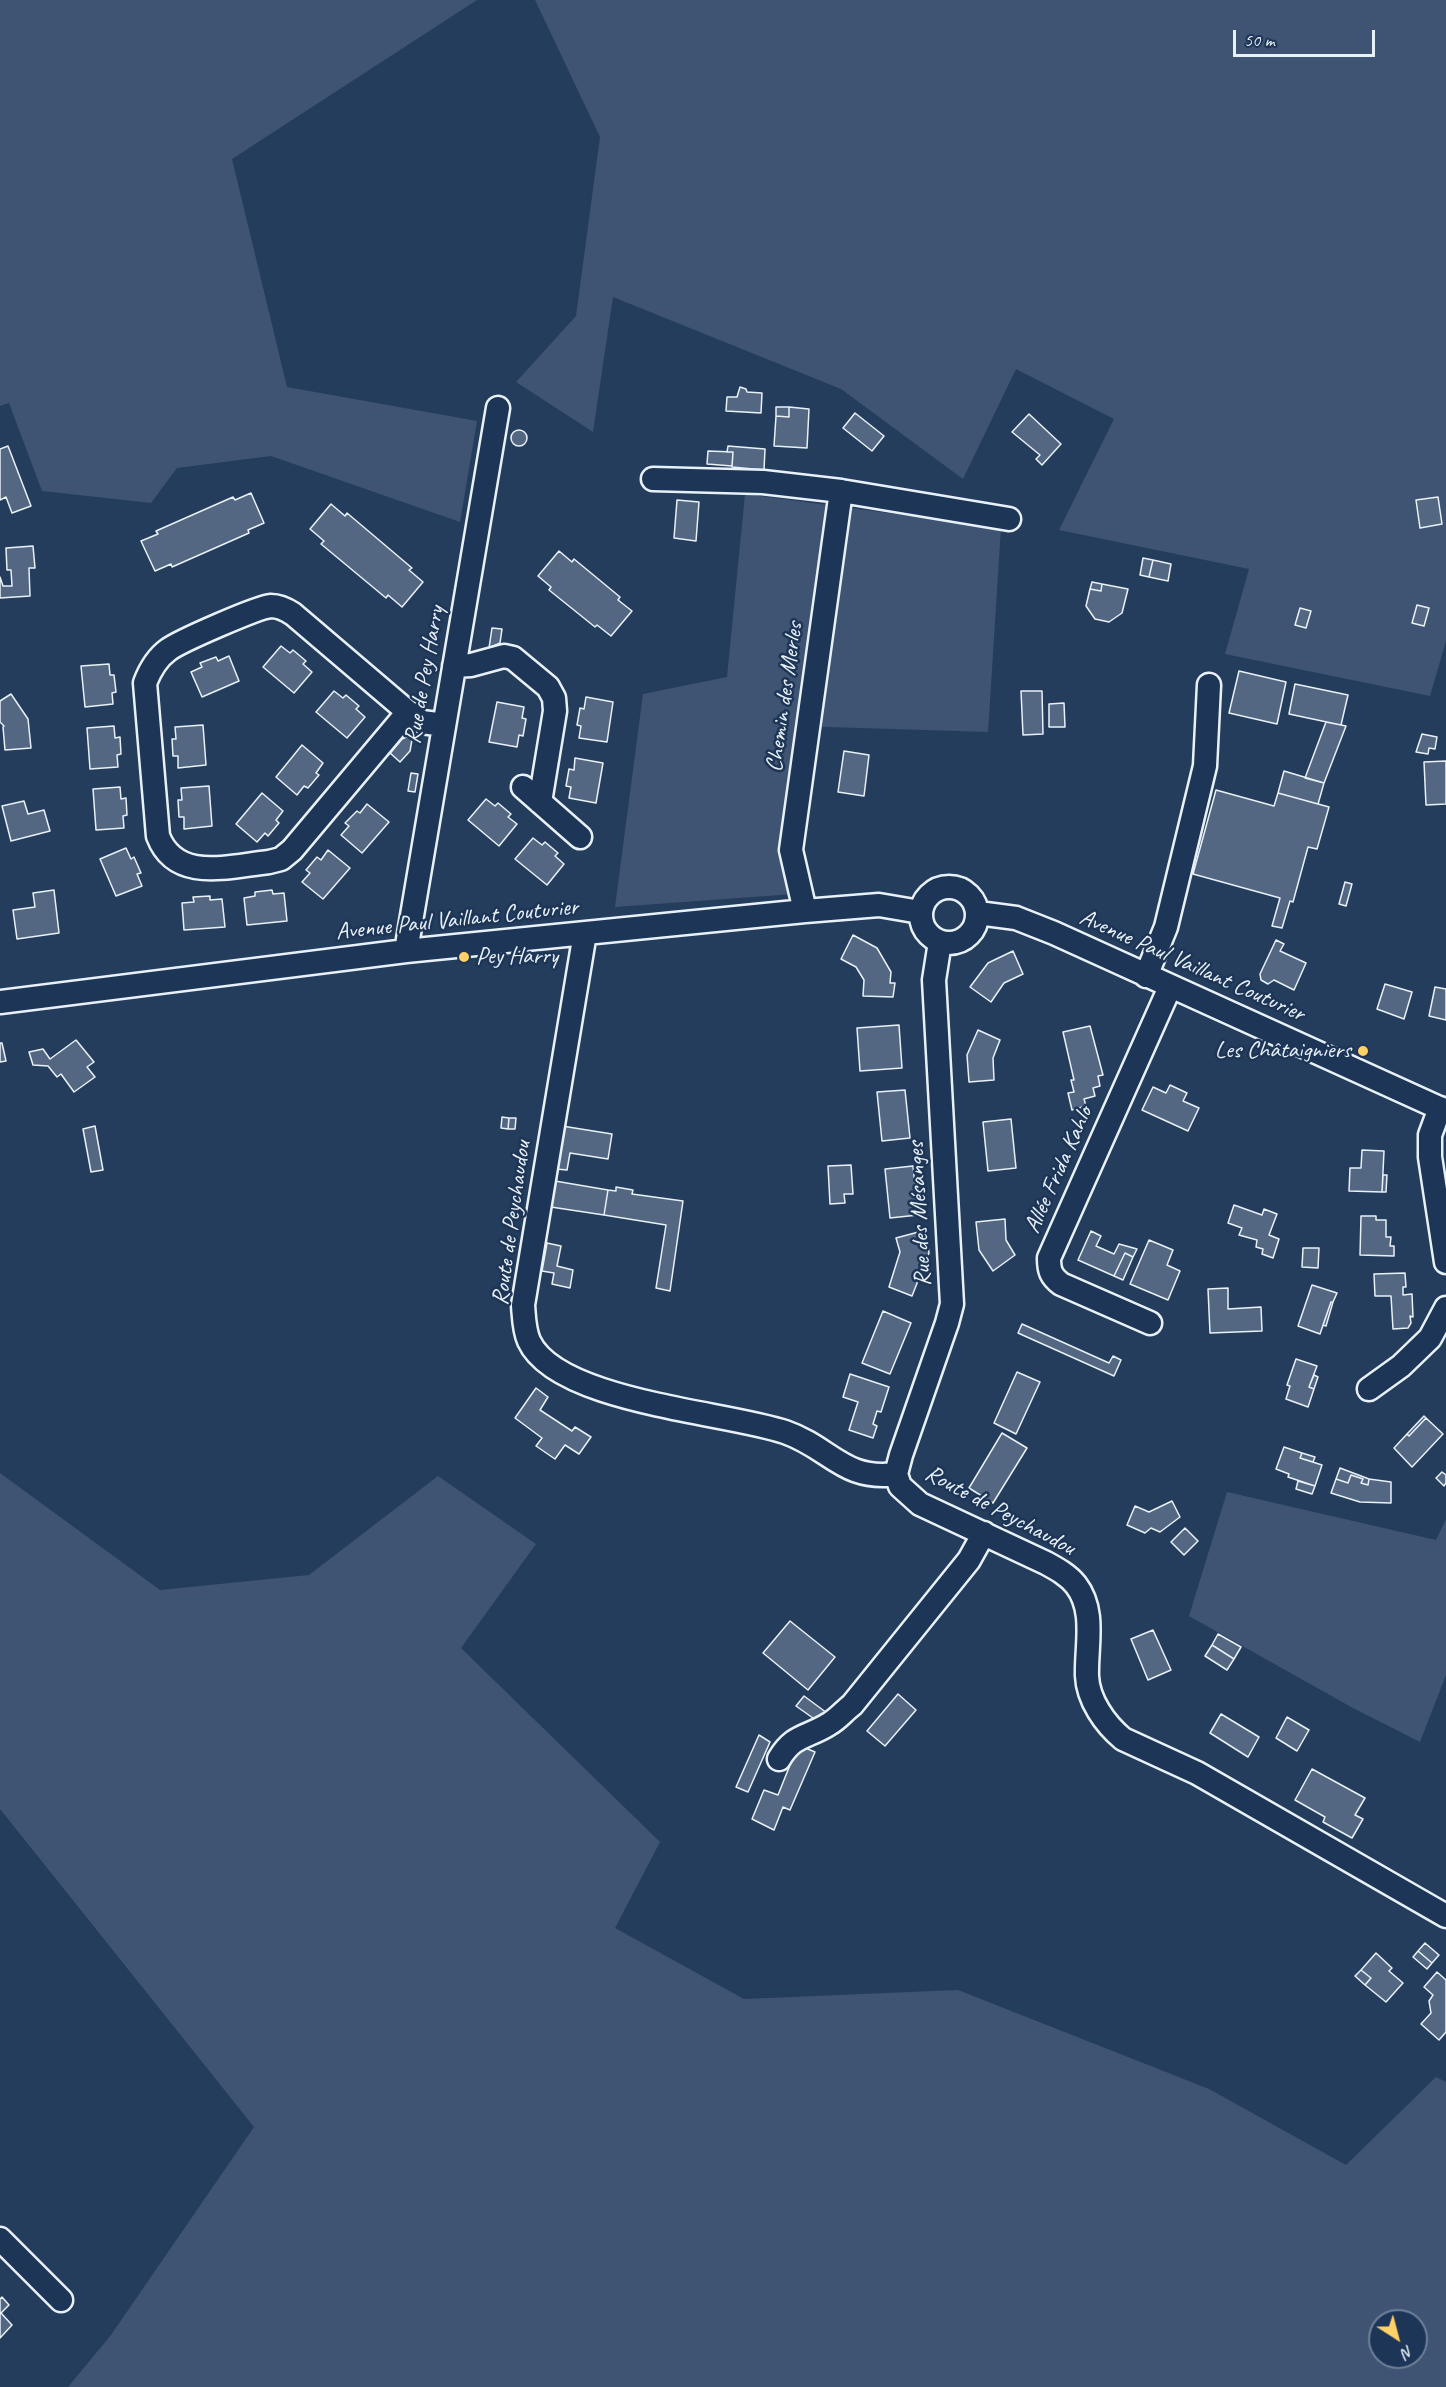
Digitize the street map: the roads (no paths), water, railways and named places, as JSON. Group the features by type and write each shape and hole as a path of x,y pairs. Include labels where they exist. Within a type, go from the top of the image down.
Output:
{"street":[{"name":"Rue de Pey Harry","path":"406,951 498,408"},
{"path":"653,479 763,482 841,491 1009,519"},
{"name":"Chemin des Merles","path":"805,911 791,850 841,491"},
{"path":"408,712 292,850 281,859 196,868 177,861 161,844 158,836 145,683 157,660 178,644 259,610 272,606 283,608 408,712 422,722 444,725"},
{"path":"454,666 471,665 504,656 513,658 548,687 554,698 555,711 540,802"},
{"path":"1146,976 1166,927 1205,766 1209,685"},
{"path":"523,787 580,837"},
{"path":"945,886 963,890 976,904 978,913 977,921 969,935 956,943 933,939 923,927 920,912 928,895 945,886"},
{"name":"Avenue Paul Vaillant Couturier","path":"0,1002 406,951 805,911 879,905 920,912"},
{"name":"Avenue Paul Vaillant Couturier","path":"978,913 1016,918 1443,1110"},
{"name":"Route de Peychaudou","path":"585,933 524,1305 525,1327 530,1342 539,1355 555,1367 580,1380 639,1401 767,1426 803,1439 850,1469 863,1474 877,1477 896,1474 900,1486 920,1504 1046,1563 1064,1574 1076,1586 1087,1611 1089,1628 1087,1677 1090,1690 1112,1731 1122,1739 1197,1773 1446,1916"},
{"name":"Rue des Mésanges","path":"896,1474 952,1304 934,980 940,942"},
{"name":"Allée Frida Kahlo","path":"1150,1323 1061,1284 1053,1277 1049,1269 1049,1258 1170,987"},
{"path":"1443,1110 1430,1135 1430,1157 1446,1262"},
{"path":"1369,1389 1401,1366 1430,1338 1446,1308"},
{"path":"779,1759 795,1739 833,1722 852,1705 969,1560 984,1533"},
{"path":"0,2239 61,2300"}],"place":[{"name":"Pey Harry","path":"464,957"},
{"name":"Les Châtaigniers","path":"1363,1051"}]}
